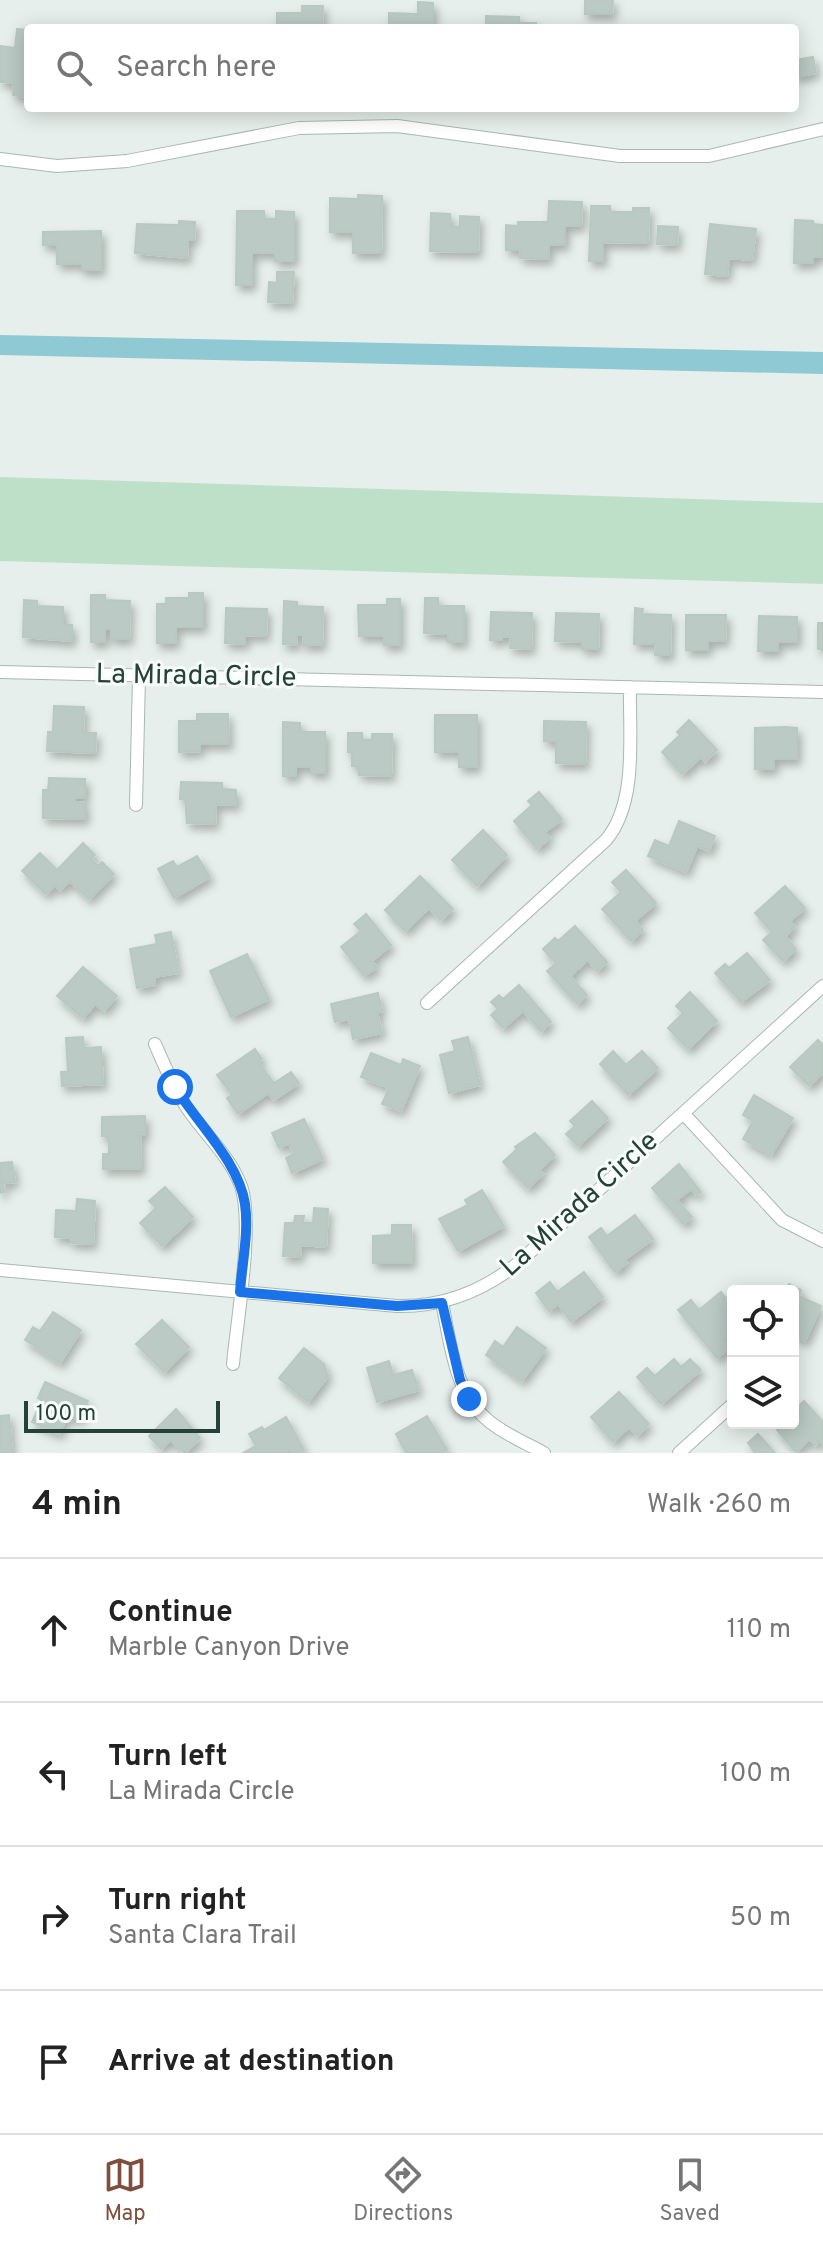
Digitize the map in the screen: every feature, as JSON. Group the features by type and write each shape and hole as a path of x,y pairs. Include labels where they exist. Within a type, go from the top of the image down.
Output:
{"street":[{"path":"0,159 57,166 127,161 299,128 397,126 620,156 709,156 823,129"},
{"name":"La Mirada Circle","path":"0,672 823,692"},
{"path":"136,805 139,676"},
{"path":"427,1003 606,840 617,824 627,797 630,687"},
{"name":"La Mirada Circle","path":"0,1270 397,1306 442,1303 501,1277 823,987"},
{"path":"155,1044 175,1087 231,1165 240,1185 246,1218 233,1364"},
{"path":"683,1113 782,1220 823,1241"},
{"path":"0,1270 0,1280"},
{"path":"442,1303 460,1380 469,1399 498,1428 544,1453"},
{"path":"679,1453 727,1409"}],"green space":[{"path":"0,477 823,503 823,584 0,561"}],"water":[{"path":"0,335 823,352 823,374 0,355"}],"building":[{"path":"585,0 613,0 612,14 585,14"},
{"path":"418,2 433,3 433,24 389,24 389,13 418,14"},
{"path":"302,6 323,6 322,24 277,24 277,13 302,13"},
{"path":"486,16 519,17 519,23 536,23 536,24 486,24"},
{"path":"17,29 24,30 24,96 13,95 14,83 0,82 0,46 15,48"},
{"path":"813,57 816,73 799,76 799,59"},
{"path":"358,195 382,196 381,253 353,253 353,232 330,232 330,198 358,199"},
{"path":"549,201 582,202 581,226 565,226 565,245 549,245 549,259 520,258 521,250 506,250 506,225 548,222"},
{"path":"591,206 610,206 610,212 649,208 648,243 603,242 603,261 589,261"},
{"path":"237,211 264,211 264,219 276,219 276,211 294,212 294,261 275,261 275,253 252,253 252,285 236,285"},
{"path":"431,213 450,214 450,227 460,227 460,216 479,217 478,252 430,251"},
{"path":"795,220 823,225 823,257 813,257 813,263 794,263"},
{"path":"179,221 195,222 194,240 188,240 187,258 135,253 137,224 179,225"},
{"path":"710,224 756,229 752,260 729,258 727,276 705,274"},
{"path":"658,226 678,227 677,245 657,244"},
{"path":"101,231 101,270 82,270 82,264 57,264 57,245 43,245 43,232"},
{"path":"277,272 294,272 292,303 268,302 269,282 277,283"},
{"path":"189,593 203,593 203,627 176,627 176,643 157,643 157,604 166,604 166,598 189,598"},
{"path":"91,595 105,595 105,600 130,601 129,639 111,639 111,629 105,629 105,642 91,642"},
{"path":"425,598 438,598 438,606 464,606 464,642 448,642 448,634 424,633"},
{"path":"387,599 400,599 400,645 384,645 384,636 359,636 358,605 387,605"},
{"path":"24,600 37,601 37,606 63,607 63,625 72,625 72,641 23,637"},
{"path":"284,601 297,602 297,606 323,607 322,645 303,645 304,635 297,635 296,645 283,644"},
{"path":"226,608 267,609 266,636 245,635 245,644 225,643"},
{"path":"635,608 643,609 642,614 671,615 670,655 655,655 656,644 634,644"},
{"path":"491,612 532,613 531,649 510,648 511,637 490,640"},
{"path":"556,613 599,614 598,649 582,649 582,642 555,641"},
{"path":"686,615 726,615 725,641 708,641 708,650 686,650"},
{"path":"759,616 797,617 797,642 778,642 778,651 758,651"},
{"path":"818,623 823,623 823,650 818,649"},
{"path":"54,706 84,707 83,733 96,733 95,753 47,751 48,732 53,732"},
{"path":"197,714 228,714 229,744 200,744 200,751 179,752 179,721 197,721"},
{"path":"435,715 477,715 477,767 459,767 459,752 435,752"},
{"path":"689,720 717,750 705,762 701,757 682,774 662,752 680,735 677,732"},
{"path":"544,721 586,722 585,764 556,763 556,741 544,741"},
{"path":"283,722 300,723 300,732 325,732 325,773 311,773 311,767 296,767 296,776 283,776"},
{"path":"755,728 797,728 797,759 774,759 774,769 755,769"},
{"path":"348,733 362,733 362,740 372,740 372,734 392,734 391,776 359,775 359,766 352,766 352,752 348,752"},
{"path":"49,778 85,779 85,798 75,798 74,802 85,803 85,819 43,818 43,790 48,790"},
{"path":"181,782 222,783 222,789 236,790 236,805 216,804 215,824 187,823 185,799 180,799"},
{"path":"539,792 562,819 545,832 550,838 537,849 514,821 532,805 528,801"},
{"path":"679,821 715,836 709,851 697,846 686,872 648,856 655,840 669,846"},
{"path":"483,830 507,855 477,886 452,860"},
{"path":"83,843 95,855 91,859 98,866 102,862 114,874 89,899 70,881 60,890 55,885 46,894 22,871 40,853 57,870"},
{"path":"197,856 210,877 174,898 158,869 173,861 177,867"},
{"path":"626,870 656,903 635,921 643,930 631,941 602,909 621,892 612,882"},
{"path":"420,876 453,909 441,920 429,908 405,931 385,910"},
{"path":"785,886 805,908 790,921 795,927 785,936 796,949 783,961 763,940 772,932 755,913"},
{"path":"366,914 391,945 372,961 377,967 364,976 341,947 361,931 354,924"},
{"path":"575,926 607,962 597,971 588,960 570,976 587,995 577,1004 547,971 556,963 543,949"},
{"path":"171,932 178,973 154,977 155,985 137,988 130,949 157,944 155,935"},
{"path":"747,953 770,980 741,1002 715,973 725,964 729,968"},
{"path":"247,954 269,999 231,1017 210,971"},
{"path":"83,967 117,996 104,1011 95,1004 83,1018 57,996"},
{"path":"519,985 551,1022 541,1031 523,1011 503,1028 491,1015 498,1009 491,1002 499,995 503,999"},
{"path":"690,992 717,1021 688,1049 668,1028 683,1013 676,1006"},
{"path":"378,993 382,1011 377,1012 382,1033 353,1039 349,1019 335,1022 331,1004"},
{"path":"83,1037 84,1048 101,1047 103,1084 62,1086 61,1072 68,1072 66,1038"},
{"path":"468,1037 480,1085 449,1093 440,1055 455,1051 452,1041"},
{"path":"818,1040 823,1045 823,1072 809,1086 790,1067"},
{"path":"255,1049 262,1059 258,1062 274,1083 291,1072 299,1083 274,1100 268,1093 238,1114 227,1098 232,1095 217,1075"},
{"path":"613,1051 626,1065 642,1051 658,1068 628,1095 600,1064"},
{"path":"371,1053 401,1065 403,1059 420,1066 401,1111 382,1104 389,1088 361,1077"},
{"path":"754,1095 793,1118 771,1155 743,1139 753,1121 743,1115"},
{"path":"592,1101 608,1118 578,1146 566,1134 575,1126 570,1121"},
{"path":"145,1116 145,1135 140,1135 141,1169 103,1169 103,1154 109,1154 109,1136 102,1136 102,1117"},
{"path":"304,1119 323,1159 292,1173 286,1158 294,1154 289,1143 279,1148 272,1133"},
{"path":"535,1133 555,1155 539,1170 543,1174 528,1188 503,1162 517,1149 515,1147"},
{"path":"12,1162 15,1182 3,1183 4,1192 0,1193 0,1163"},
{"path":"679,1164 701,1192 696,1195 691,1189 677,1200 692,1217 683,1224 652,1188"},
{"path":"165,1187 193,1217 162,1246 140,1223 156,1208 149,1201"},
{"path":"482,1190 504,1226 458,1251 439,1219 468,1205 465,1200"},
{"path":"77,1199 95,1201 93,1244 71,1243 72,1238 55,1237 56,1210 76,1211"},
{"path":"314,1208 328,1209 326,1247 301,1245 300,1257 283,1256 285,1223 294,1223 295,1216 304,1216 303,1223 313,1223"},
{"path":"635,1215 653,1239 624,1260 627,1263 615,1272 589,1237 601,1228 607,1236"},
{"path":"392,1225 411,1225 412,1263 373,1263 373,1236 392,1235"},
{"path":"584,1272 603,1297 571,1322 558,1304 549,1311 536,1293 550,1282 557,1292"},
{"path":"721,1292 727,1300 727,1337 723,1339 727,1350 717,1358 678,1310 691,1300 699,1310"},
{"path":"799,1296 821,1306 805,1341 799,1338"},
{"path":"53,1312 81,1330 60,1363 25,1340 33,1327 40,1331"},
{"path":"162,1320 189,1347 164,1372 136,1344"},
{"path":"517,1327 546,1348 522,1381 486,1355 495,1341 503,1347"},
{"path":"304,1348 324,1364 328,1376 308,1402 279,1378"},
{"path":"674,1359 681,1367 690,1359 701,1370 661,1404 637,1377 647,1368 655,1376"},
{"path":"389,1361 393,1375 412,1370 419,1390 377,1402 367,1368"},
{"path":"45,1382 88,1401 79,1420 68,1415 59,1434 32,1422 42,1400 38,1398"},
{"path":"619,1392 649,1424 637,1436 629,1427 613,1442 591,1417"},
{"path":"804,1401 823,1422 823,1444 820,1440 815,1445 810,1439 796,1452 777,1430 799,1429 799,1406"},
{"path":"176,1409 200,1438 185,1453 170,1440 161,1449 149,1436"},
{"path":"9,1415 12,1453 0,1453 0,1416"},
{"path":"427,1416 447,1450 442,1453 406,1453 396,1434"},
{"path":"286,1417 304,1450 300,1453 289,1450 284,1453 243,1453 256,1446 249,1434 262,1427 264,1430"},
{"path":"758,1434 775,1453 755,1453 748,1443"}],"route":[{"path":"175,1087 231,1165 240,1185 246,1218 240,1292 397,1306 442,1303 460,1380 469,1399"}]}
